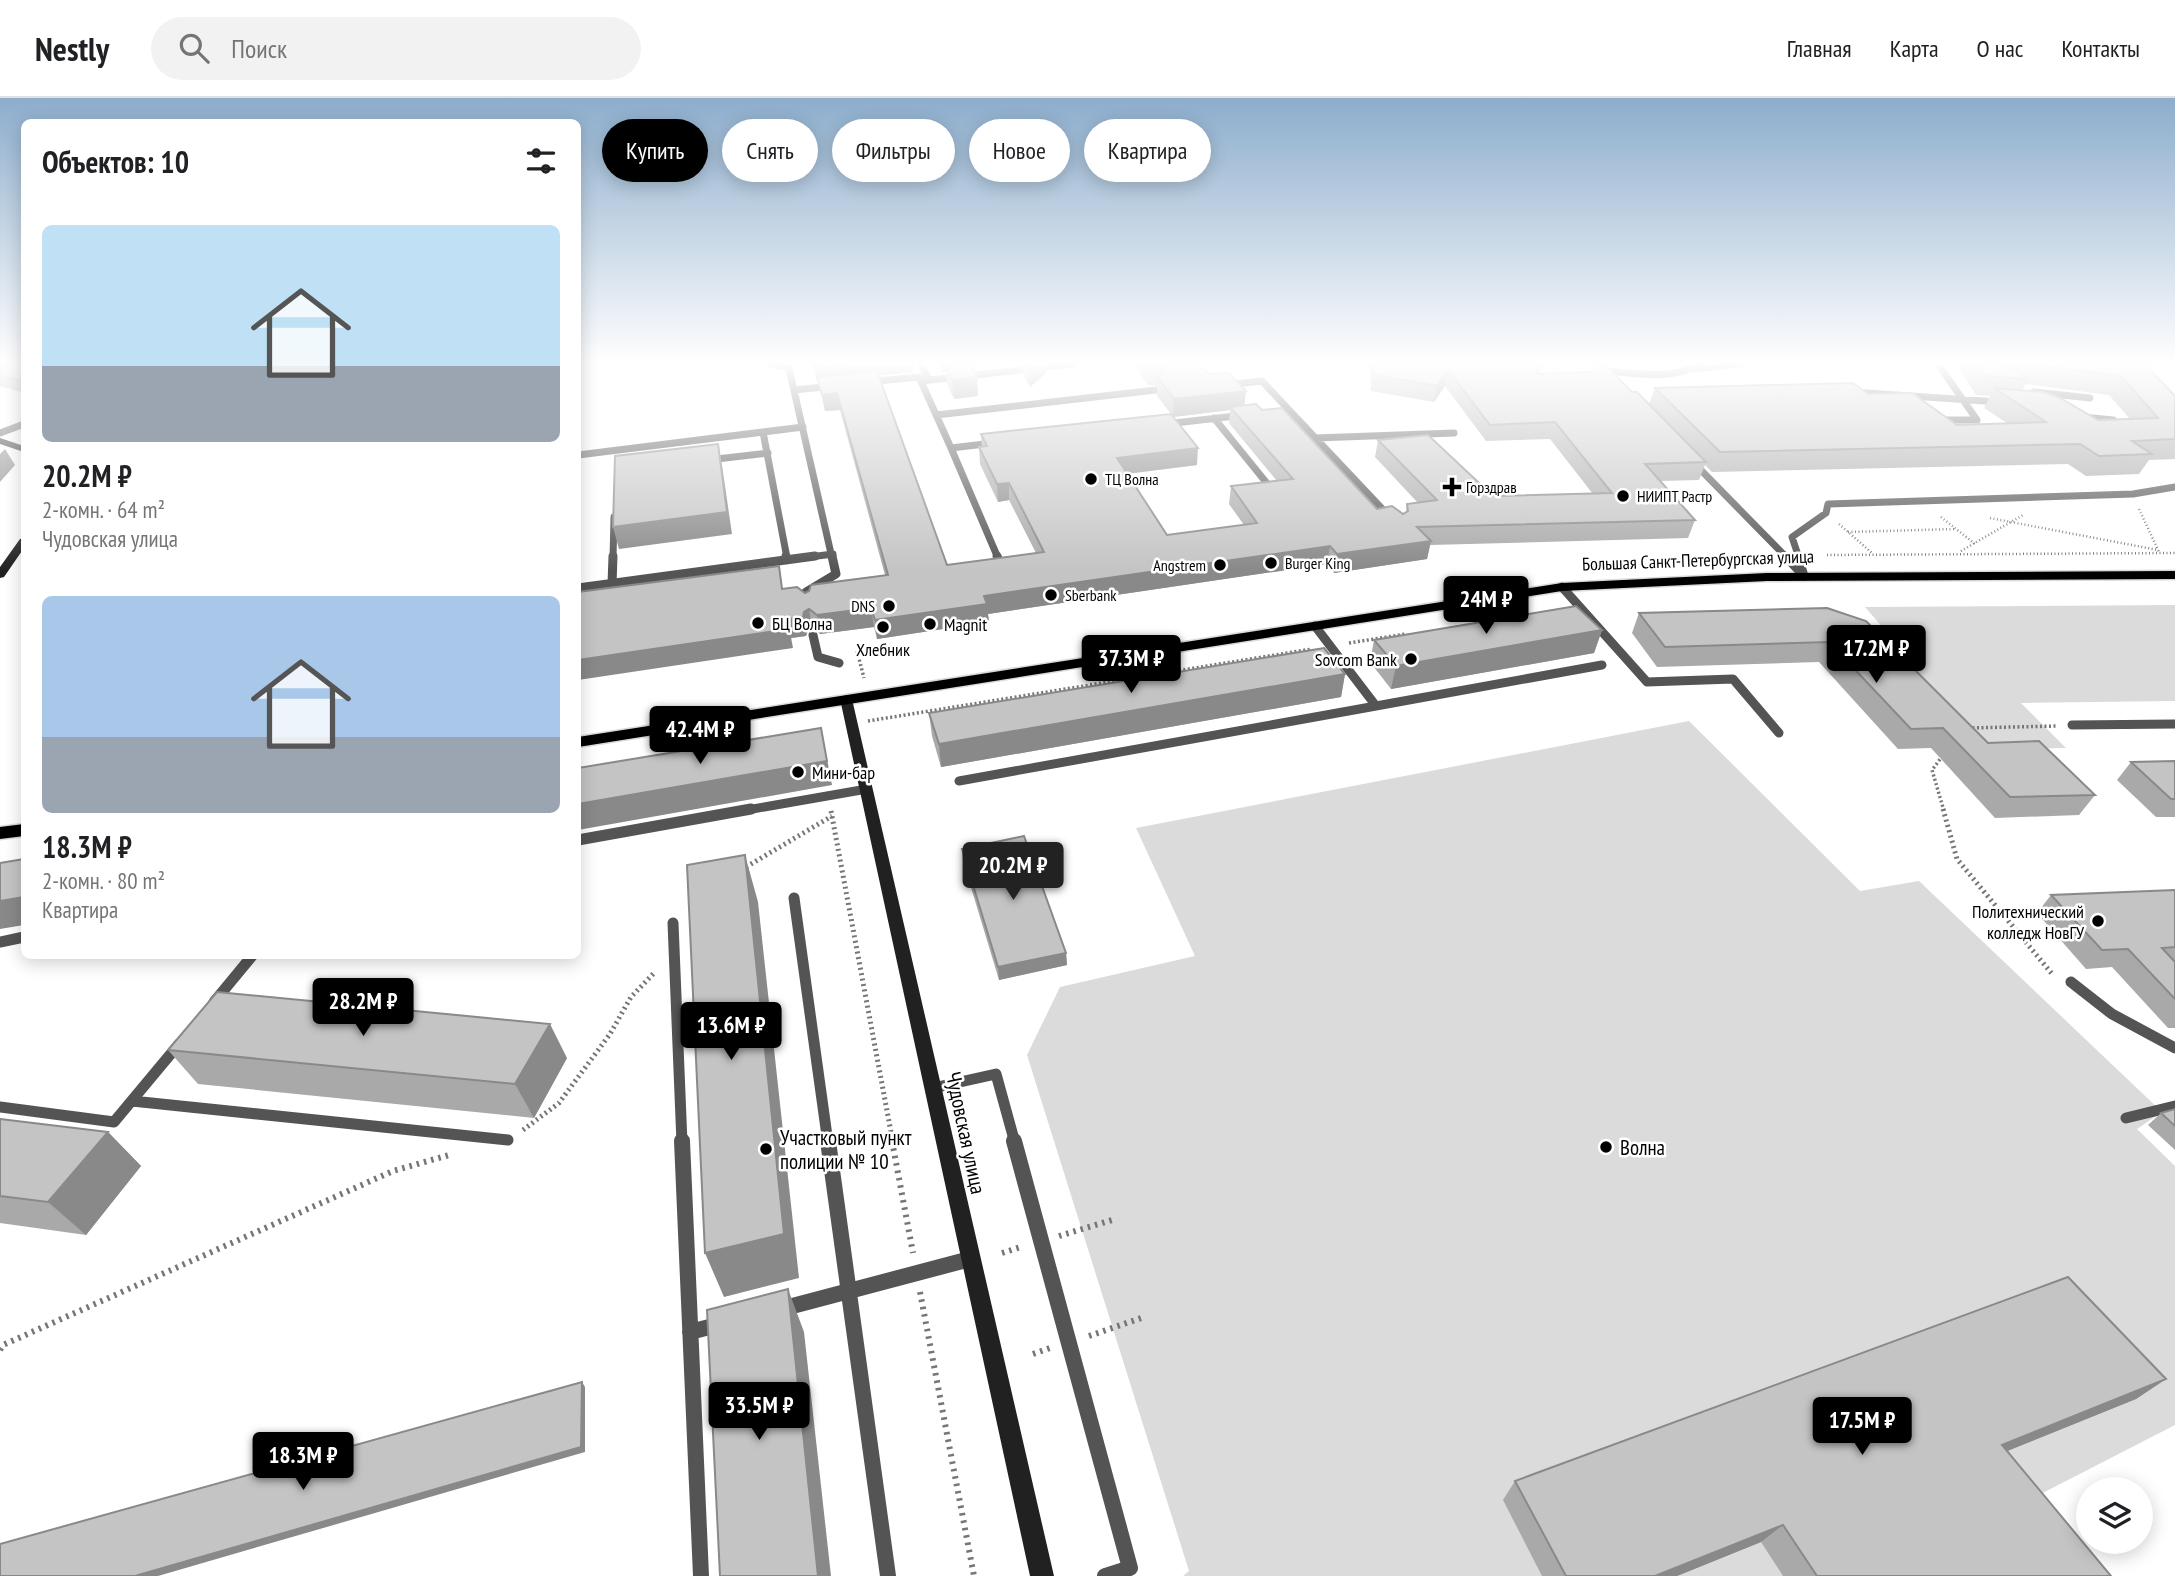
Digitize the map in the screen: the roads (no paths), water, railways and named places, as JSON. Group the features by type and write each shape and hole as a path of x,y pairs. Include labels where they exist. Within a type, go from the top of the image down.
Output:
{"main road":[{"path":"3,444 21,448"},
{"path":"0,575 21,548"},
{"name":"Большая Санкт-Петербургская улица","path":"581,742 1562,587 1688,579 1804,576 2170,574"},
{"name":"Чудовская улица","path":"846,699 1042,1576"},
{"path":"0,834 21,830"}],"lane":[{"path":"581,455 755,433"},
{"path":"763,433 787,560"},
{"path":"804,433 836,574 806,592 808,604"},
{"path":"944,433 1002,567"},
{"path":"1226,433 1275,493"},
{"path":"1310,433 1399,526"},
{"path":"1315,438 1454,433"},
{"path":"951,448 1007,442"},
{"path":"698,462 768,453"},
{"path":"1686,455 1804,576"},
{"path":"1804,576 1792,537 1826,513 1828,504 2133,494 2175,487"},
{"path":"612,583 614,509"},
{"path":"581,588 832,554"},
{"path":"1562,587 1647,682 1733,679 1779,733"},
{"path":"1315,626 1376,706"},
{"path":"813,635 818,657 839,663"},
{"path":"959,781 1602,665"},
{"path":"2072,725 2175,724"},
{"path":"581,839 867,789"},
{"path":"794,898 888,1576"},
{"path":"673,923 701,1576"},
{"path":"0,942 21,938"},
{"path":"209,1007 249,959"},
{"path":"2071,982 2112,1014 2175,1048"},
{"path":"0,1107 114,1122 184,1038"},
{"path":"933,1088 996,1074 1130,1568 1105,1576"},
{"path":"132,1101 508,1140"},
{"path":"2126,1118 2175,1106"},
{"path":"769,1312 970,1259"},
{"path":"690,1332 743,1319"}],"place":[{"name":"ТЦ Волна","path":"1091,479"},
{"name":"Горздрав","path":"1452,487"},
{"name":"НИИПТ Растр","path":"1623,496"},
{"name":"Burger King","path":"1271,563"},
{"name":"Angstrem","path":"1220,565"},
{"name":"Sberbank","path":"1051,595"},
{"name":"DNS","path":"889,606"},
{"name":"БЦ Волна","path":"758,623"},
{"name":"Magnit","path":"930,624"},
{"name":"Хлебник","path":"883,627"},
{"name":"Sovcom Bank","path":"1411,659"},
{"name":"Мини-бар","path":"798,772"},
{"name":"Политехнический колледж НовГУ","path":"2098,921"},
{"name":"Волна","path":"1606,1147"},
{"name":"Участковый пункт полиции № 10","path":"766,1149"}]}
